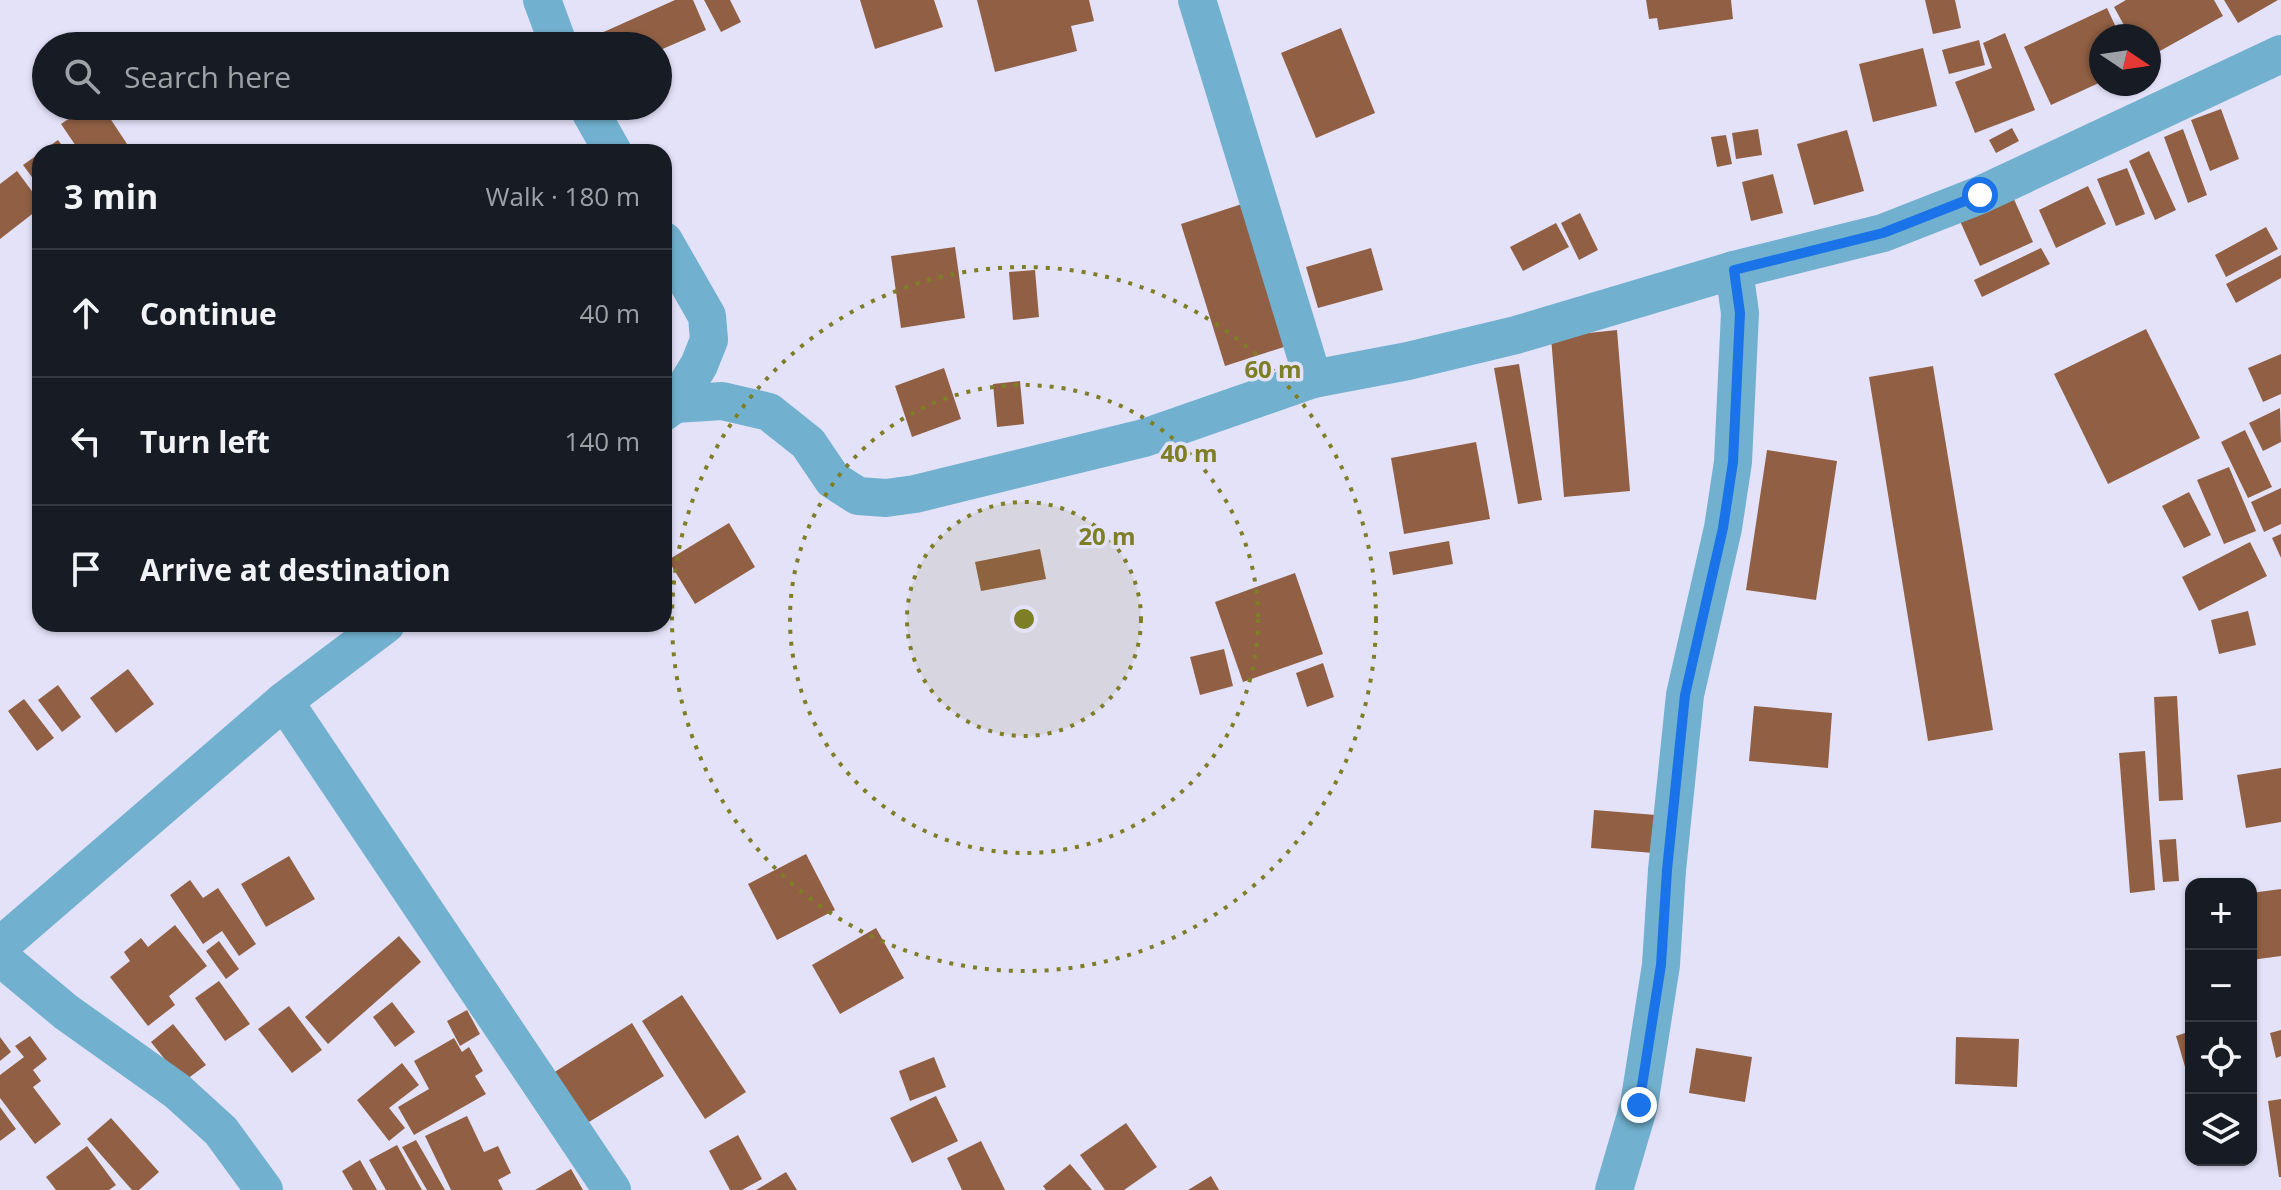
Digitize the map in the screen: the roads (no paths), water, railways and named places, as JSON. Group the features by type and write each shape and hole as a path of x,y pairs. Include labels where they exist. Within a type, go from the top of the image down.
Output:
{"street":[{"path":"542,0 554,32"},
{"path":"1197,0 1313,379"},
{"path":"672,408 722,401 769,412 808,443 833,480 858,496 886,498 915,494 1144,438 1313,379 1408,361 1516,335 1734,270 1883,233 1980,195 2281,54"},
{"path":"595,120 608,144"},
{"path":"672,255 707,316 709,340 699,365 672,405"},
{"path":"1614,1190 1639,1105 1647,1058 1661,965 1667,870 1685,695 1723,528 1733,462 1740,313 1734,270"},
{"path":"0,946 284,701 375,632"},
{"path":"284,701 612,1190"},
{"path":"0,957 66,1012 188,1101 221,1131 264,1190"}]}
